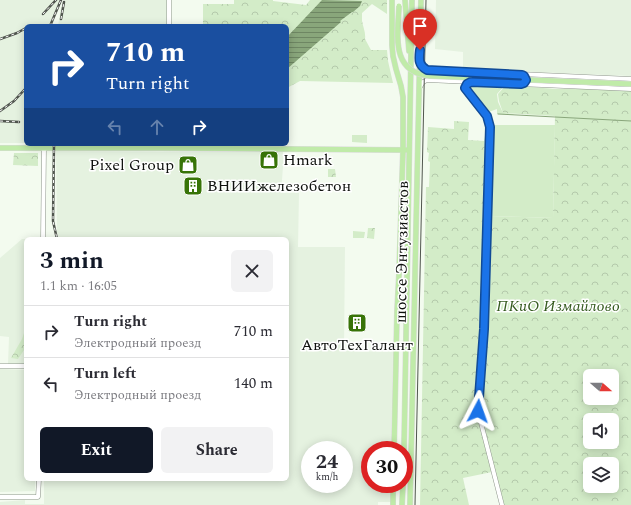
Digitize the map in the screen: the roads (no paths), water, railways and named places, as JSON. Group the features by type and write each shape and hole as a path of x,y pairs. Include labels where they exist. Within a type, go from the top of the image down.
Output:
{"main road":[{"path":"392,0 392,50 403,97 403,159 399,274 396,312 394,441"},
{"path":"399,0 399,52 408,67 416,73 436,76 631,84"},
{"path":"406,0 411,67"},
{"name":"шоссе Энтузиастов","path":"404,441 412,0"},
{"name":"шоссе Энтузиастов","path":"410,505 421,0"},
{"path":"396,150 401,145 403,138"},
{"path":"0,148 168,146 409,150 414,148 417,142"},
{"path":"396,150 403,159"},
{"path":"403,159 409,150"},
{"path":"400,222 407,260"},
{"path":"393,493 393,505"},
{"path":"402,505 403,493"}],"street":[{"path":"169,0 169,24"},
{"path":"419,63 427,70 631,80"},
{"path":"521,84 526,80 522,75"},
{"path":"577,78 574,80 573,84 574,86 578,87"},
{"path":"419,89 423,82 427,80 631,89"},
{"path":"471,82 467,84 465,88 487,116 490,127 484,329 478,411 502,505"},
{"path":"43,237 44,148"},
{"path":"0,366 24,366"},
{"path":"0,497 38,498 39,481"}],"waterway":[{"path":"498,114 631,121"}],"tram line":[{"path":"415,505 426,0"}],"railway":[{"path":"43,14 56,0"},
{"path":"51,24 61,0"},
{"path":"61,19 64,2"},
{"path":"0,39 24,29"},
{"path":"0,111 14,101 24,90"},
{"path":"0,121 19,122"},
{"path":"54,146 53,221 57,237"}],"place":[{"name":"Hmark","path":"269,160"},
{"name":"Pixel Group","path":"188,165"},
{"name":"ВНИИжелезобетон","path":"193,186"},
{"name":"АвтоТехГалант","path":"357,323"}],"park label":[{"name":"ПКиО Измайлово","path":"558,306"}]}
